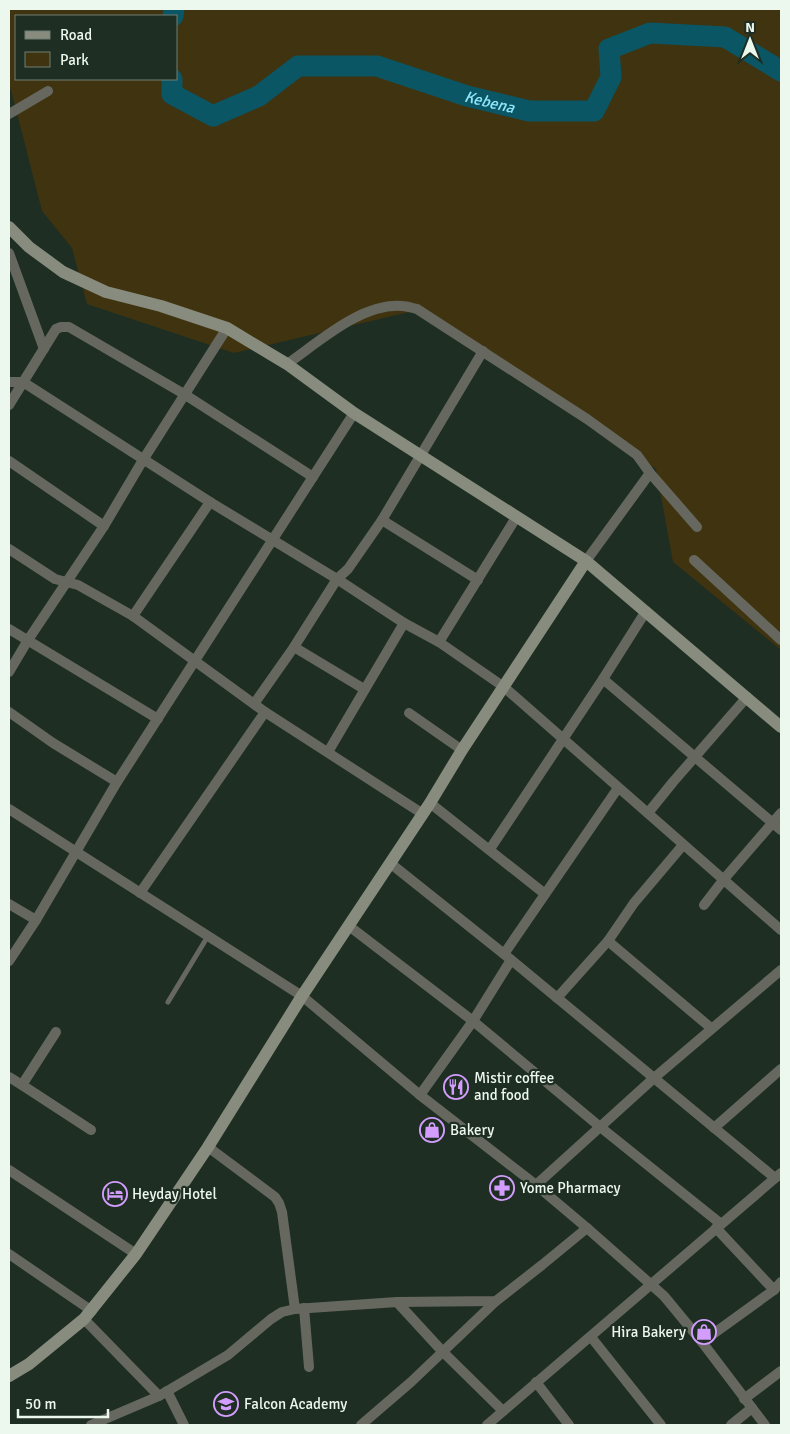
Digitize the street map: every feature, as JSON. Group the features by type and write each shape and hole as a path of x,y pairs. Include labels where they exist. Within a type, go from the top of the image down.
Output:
{"main road":[{"path":"9,227 29,247 63,272 106,292 161,306 227,328 287,364 354,413 586,561 781,727"},
{"path":"9,1376 29,1364 88,1315 136,1254 208,1147 302,996 427,808 462,750 586,561"}],"street":[{"path":"9,114 48,91"},
{"path":"9,253 44,349"},
{"path":"287,364 350,320 384,308 402,306 417,309 588,419 637,455 650,473 698,527"},
{"path":"9,404 56,329 61,326 69,327 184,394 313,477"},
{"path":"9,672 28,640 104,526 184,394 227,328"},
{"path":"254,704 294,648 337,579 348,569 382,520 483,351"},
{"path":"9,382 23,382 210,502 337,579 404,623 439,642 504,687 781,930"},
{"path":"9,961 36,920 117,782 354,413"},
{"path":"9,461 104,526"},
{"path":"586,561 650,473"},
{"path":"133,616 210,502"},
{"path":"439,642 517,516"},
{"path":"382,520 478,580"},
{"path":"9,549 55,580 78,586 133,616 265,712 328,752 427,808 490,849 545,894"},
{"path":"694,560 781,640"},
{"path":"490,849 564,739 646,611"},
{"path":"328,752 404,623"},
{"path":"9,630 158,719"},
{"path":"294,648 364,689"},
{"path":"603,679 777,827"},
{"path":"648,813 747,697"},
{"path":"9,712 53,743 117,782"},
{"path":"140,893 265,712"},
{"path":"409,713 462,750"},
{"path":"420,1094 473,1021 507,957 545,894 618,788"},
{"path":"9,809 302,996 420,1094 536,1185 588,1228 664,1296 702,1342 765,1425"},
{"path":"704,905 724,879 777,827 781,813"},
{"path":"557,998 608,941 634,903 683,845"},
{"path":"390,863 714,1128 778,1176 486,1425"},
{"path":"9,904 36,920"},
{"path":"349,926 473,1021 718,1226 777,1286 702,1342"},
{"path":"608,941 711,1028"},
{"path":"536,1185 599,1126 711,1028 781,970"},
{"path":"22,1084 56,1032"},
{"path":"714,1128 781,1069"},
{"path":"9,1077 92,1130"},
{"path":"208,1147 275,1196 280,1203 310,1367"},
{"path":"9,1170 136,1254"},
{"path":"361,1425 411,1382 496,1301 588,1228"},
{"path":"9,1254 88,1315 163,1393 184,1425"},
{"path":"91,1425 163,1393 228,1355 282,1312 300,1308 397,1302 496,1301"},
{"path":"397,1302 442,1351 503,1412"},
{"path":"591,1337 661,1425"},
{"path":"744,1399 781,1371"},
{"path":"536,1382 569,1425"},
{"path":"731,1425 752,1408"}],"lane":[{"path":"168,1002 208,936"}],"green space":[{"path":"9,9 781,9 781,650 673,562 656,469 414,311 234,353 87,304 72,248 42,211 9,88"}],"waterway":[{"name":"Kebena","path":"173,15 174,9"},
{"name":"Kebena","path":"172,80 172,94 213,116 259,96 298,66 377,66 467,96 529,111 594,111 611,77 609,49 650,33 725,37 781,71"}],"place":[{"name":"Mistir coffee and food","path":"456,1087"},
{"name":"Bakery","path":"432,1130"},
{"name":"Yome Pharmacy","path":"502,1188"},
{"name":"Heyday Hotel","path":"115,1194"},
{"name":"Hira Bakery","path":"704,1332"},
{"name":"Falcon Academy","path":"226,1404"}]}
